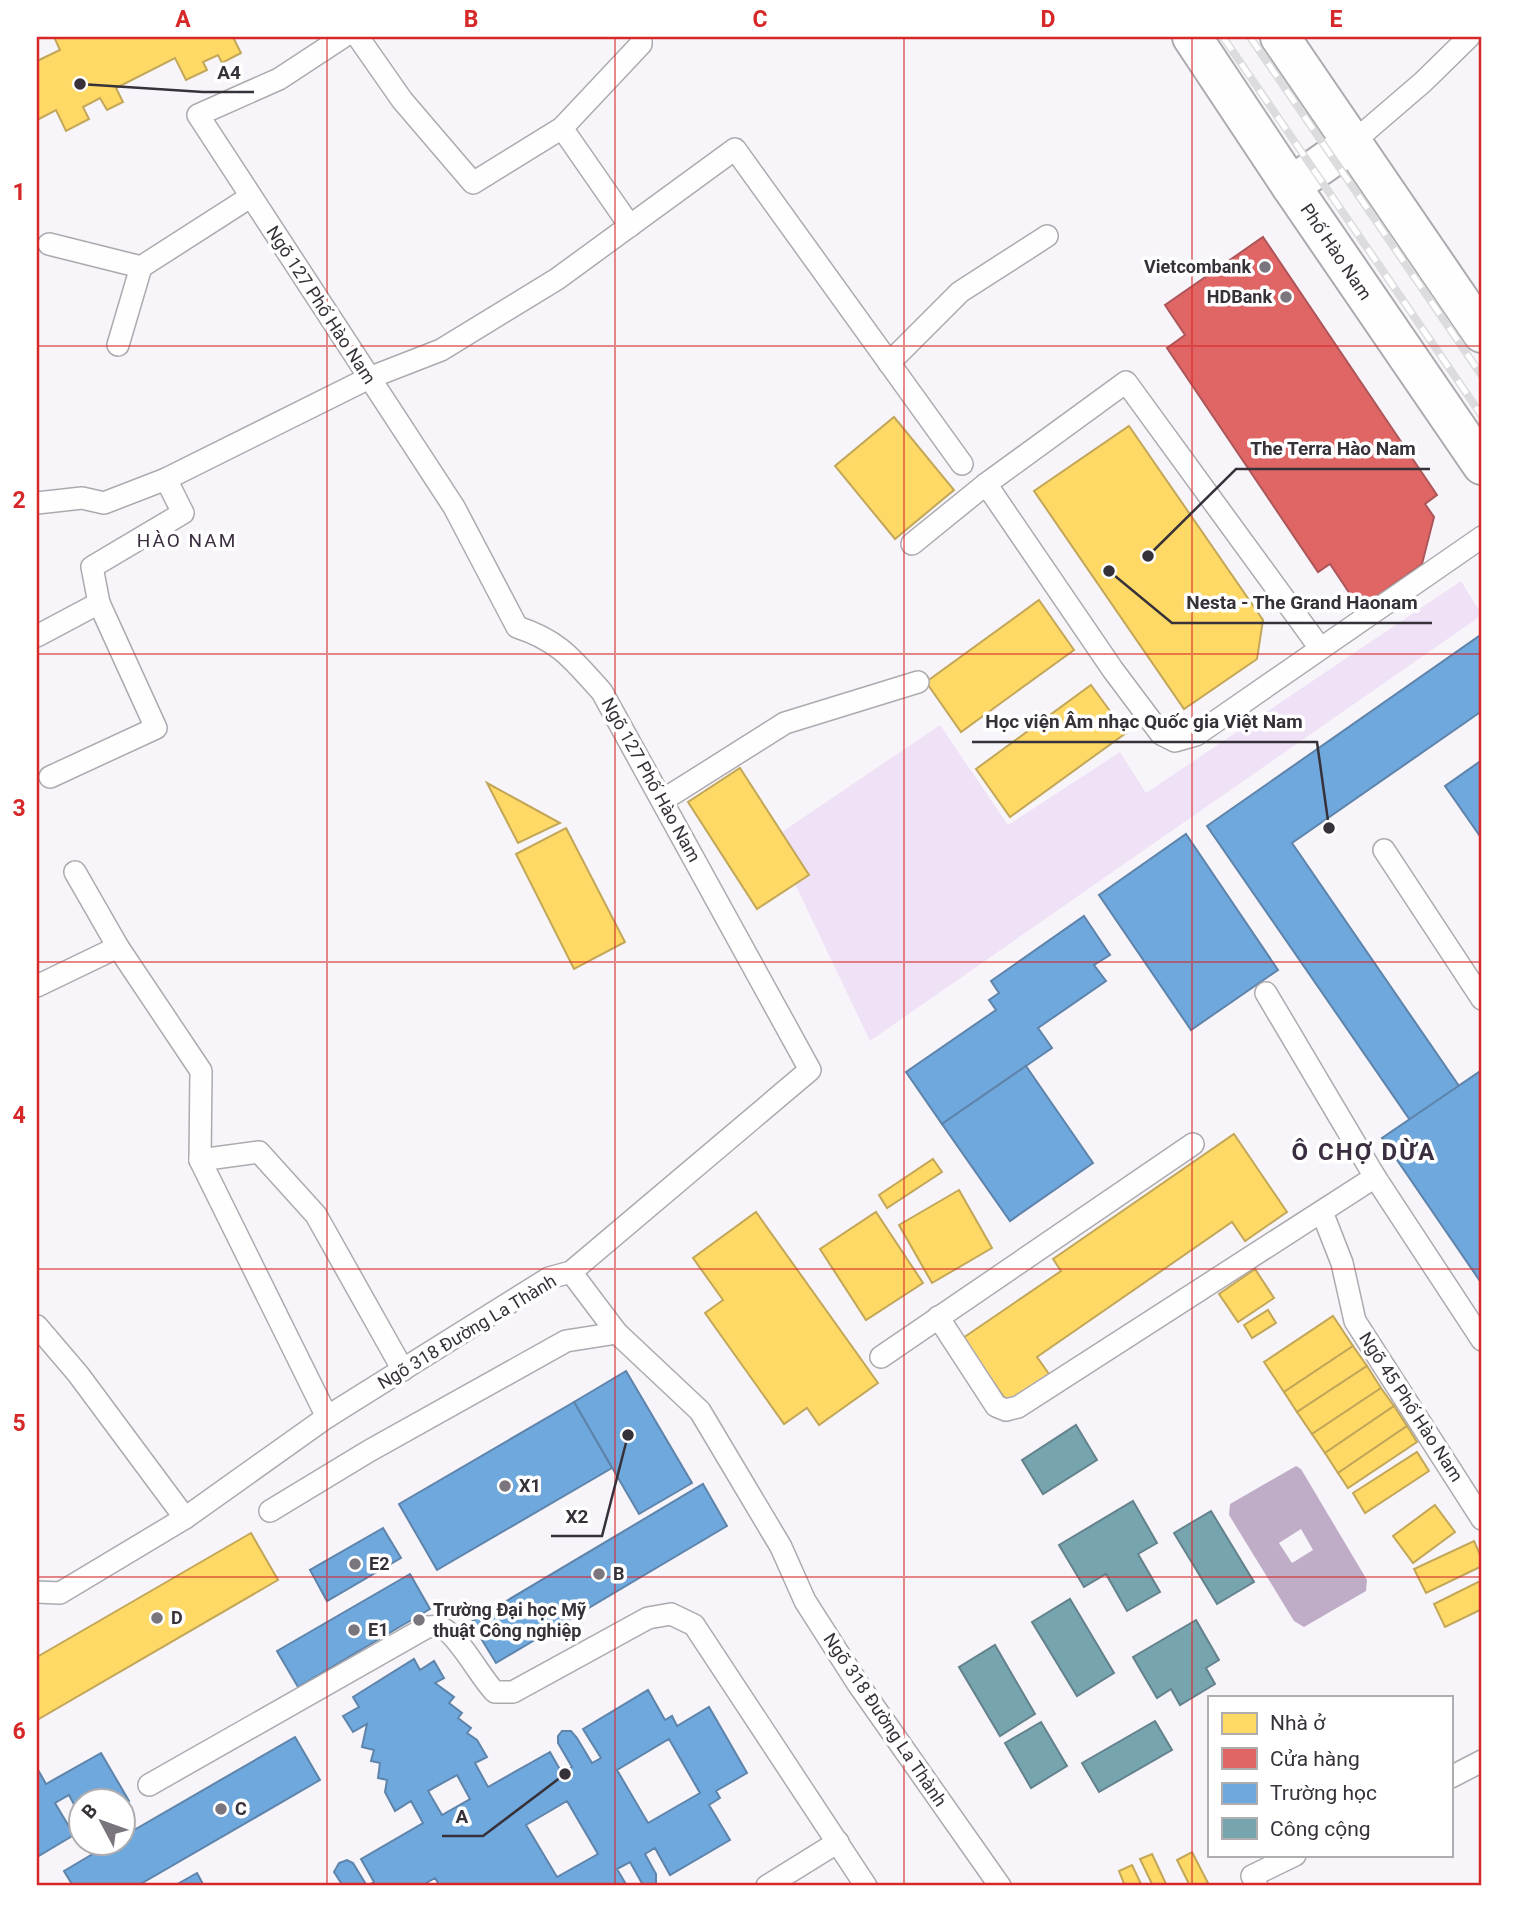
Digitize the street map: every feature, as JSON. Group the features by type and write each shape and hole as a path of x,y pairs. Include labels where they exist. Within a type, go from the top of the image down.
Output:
{"main road":[{"name":"Phố Hào Nam","path":"1192,37 1482,465"},
{"path":"1280,37 1482,333"},
{"path":"1291,186 1353,143"}],"lane":[{"name":"Ngõ 127 Phố Hào Nam","path":"343,37 279,79 198,115 454,507 517,627 564,650 602,692 810,1070 571,1272"},
{"path":"358,37 402,100 473,183 562,128 641,44 641,37"},
{"path":"1353,143 1469,37"},
{"path":"562,128 630,226"},
{"path":"37,503 82,498 104,503 166,479 369,378 441,351 557,279 735,149 962,464"},
{"path":"118,345 141,267 250,197"},
{"path":"889,363 960,292 1047,236"},
{"path":"49,244 141,267"},
{"path":"912,544 986,484 1126,382 1320,648"},
{"path":"50,777 156,728 99,603 92,567 183,513 166,479"},
{"path":"986,484 1113,670 1161,734 1175,741 1196,735 1482,537"},
{"path":"37,636 99,603"},
{"path":"663,800 785,723 918,682"},
{"path":"1384,850 1482,999"},
{"path":"75,872 118,947 201,1071 200,1160 327,1417"},
{"path":"37,986 118,947"},
{"path":"1266,993 1375,1177 1482,1340"},
{"path":"881,1357 1193,1144"},
{"path":"200,1160 258,1152 316,1215 403,1370"},
{"path":"939,1317 996,1406 1006,1410 1018,1407 1375,1177"},
{"name":"Ngõ 45 Phố Hào Nam","path":"1322,1212 1342,1263 1355,1321 1482,1519"},
{"name":"Ngõ 318 Đường La Thành","path":"37,1592 60,1593 185,1518 327,1417 550,1278 571,1272 617,1333 700,1411 781,1547 805,1601 858,1684 1000,1886"},
{"path":"270,1511 369,1451 566,1341 617,1333"},
{"path":"39,1335 78,1374 185,1518"},
{"path":"149,1785 427,1628 441,1627 452,1635 484,1681 495,1692 513,1692 649,1618 671,1614 694,1625 866,1886"},
{"path":"1452,1776 1482,1761"},
{"path":"767,1886 838,1842"},
{"path":"1257,1886 1252,1876 1293,1856"}],"shaded area":[{"path":"1461,581 1482,615 870,1041 773,838 940,725 1008,825 1120,752 1146,793"},
{"path":"1296,1466 1301,1469 1367,1580 1366,1591 1304,1627 1294,1621 1229,1515 1230,1504","holes":["1301,1529 1313,1550 1292,1563 1279,1543"]}],"building: Nhà ở":[{"path":"54,37 233,37 241,53 222,63 218,55 203,62 207,70 186,80 175,58 116,88 123,102 107,110 100,98 83,107 89,119 66,131 56,110 37,120 37,61 60,50"},
{"path":"894,417 954,490 895,539 835,466"},
{"path":"1129,426 1263,620 1257,659 1184,709 1034,491"},
{"path":"1039,600 1074,650 961,732 926,682"},
{"path":"1091,685 1126,733 1010,817 976,769"},
{"path":"740,768 809,875 757,909 688,802"},
{"path":"487,783 560,823 518,843"},
{"path":"566,828 625,942 574,969 516,854"},
{"path":"1234,1134 1287,1212 1245,1241 1232,1222 1037,1357 1049,1374 1008,1403 963,1338 1061,1271 1053,1259"},
{"path":"933,1159 942,1172 887,1208 879,1195"},
{"path":"959,1190 992,1248 932,1283 899,1225"},
{"path":"756,1212 878,1383 819,1425 807,1408 784,1424 705,1313 723,1300 693,1258"},
{"path":"876,1212 923,1283 866,1320 820,1249"},
{"path":"1255,1269 1274,1298 1238,1322 1219,1294"},
{"path":"1268,1310 1276,1323 1252,1338 1244,1325"},
{"path":"1333,1316 1353,1346 1284,1392 1264,1362"},
{"path":"1353,1346 1367,1366 1297,1412 1284,1392"},
{"path":"1367,1366 1381,1388 1312,1434 1297,1412"},
{"path":"1381,1388 1394,1406 1325,1453 1312,1434"},
{"path":"1394,1406 1407,1426 1338,1473 1325,1453"},
{"path":"1407,1426 1417,1442 1348,1488 1338,1473"},
{"path":"1417,1452 1429,1471 1365,1513 1353,1493"},
{"path":"1435,1505 1455,1532 1413,1563 1393,1536"},
{"name":"D","path":"251,1533 278,1580 37,1720 37,1657"},
{"path":"1474,1541 1482,1559 1482,1566 1426,1593 1414,1569"},
{"path":"1482,1580 1482,1609 1445,1627 1434,1604"},
{"path":"1192,1852 1208,1883 1201,1886 1190,1886 1177,1860"},
{"path":"1152,1854 1167,1886 1153,1886 1140,1859"},
{"path":"1132,1865 1142,1886 1125,1886 1119,1871"}],"building: Cửa hàng":[{"path":"1263,237 1437,495 1425,504 1434,517 1422,564 1369,602 1352,597 1330,564 1318,572 1167,348 1185,335 1165,305"}],"building: Trường học":[{"path":"1482,634 1482,717 1479,713 1292,843 1459,1086 1410,1120 1207,826"},
{"path":"1482,760 1482,839 1445,786"},
{"path":"1186,834 1278,970 1191,1030 1099,895"},
{"path":"1084,916 1110,955 1094,965 1106,981 1038,1028 1052,1048 942,1124 906,1072 996,1010 989,1000 999,993 991,981"},
{"path":"1026,1066 1093,1163 1010,1221 942,1124"},
{"path":"1482,1070 1482,1284 1382,1138"},
{"path":"626,1371 692,1483 639,1514 574,1402"},
{"name":"X1","path":"574,1402 612,1468 437,1570 399,1504"},
{"name":"B","path":"703,1484 727,1526 496,1663 471,1622"},
{"name":"E2","path":"383,1528 401,1558 327,1601 310,1570"},
{"name":"E1","path":"410,1574 430,1609 298,1687 277,1651"},
{"path":"414,1659 420,1670 434,1661 444,1678 435,1683 454,1697 449,1703 462,1713 458,1718 471,1728 467,1733 477,1740 487,1757 475,1763 488,1787 550,1752 562,1773 572,1767 558,1743 558,1736 562,1731 571,1731 592,1763 601,1758 583,1729 648,1690 665,1720 672,1716 677,1726 709,1707 747,1773 716,1791 720,1798 709,1805 730,1840 670,1875 655,1848 645,1854 656,1874 656,1883 649,1886 643,1885 630,1862 617,1869 627,1886 440,1886 435,1878 421,1886 367,1886 374,1882 361,1859 423,1823 411,1801 395,1811 385,1792 387,1780 378,1778 380,1763 371,1761 374,1750 362,1747 367,1724 353,1732 343,1716 359,1707 353,1697","holes":["669,1739 700,1793 648,1823 617,1770","457,1775 470,1799 442,1815 428,1791","567,1801 598,1854 557,1877 526,1825"]},
{"name":"C","path":"295,1737 320,1780 137,1886 73,1886 64,1871 89,1856 136,1856 136,1829"},
{"path":"101,1753 120,1786 66,1786 66,1797 55,1803 66,1822 66,1840 37,1857 37,1768 46,1784"},
{"path":"347,1860 353,1863 367,1886 343,1886 334,1872 339,1863"},
{"path":"197,1873 204,1886 174,1886"}],"building: Công cộng":[{"path":"1076,1425 1097,1460 1043,1494 1022,1460"},
{"path":"1133,1501 1157,1543 1138,1554 1160,1592 1127,1611 1106,1574 1084,1587 1059,1545"},
{"path":"1211,1511 1254,1582 1217,1604 1174,1533"},
{"path":"1070,1599 1114,1673 1077,1696 1032,1622"},
{"path":"1196,1620 1219,1660 1206,1668 1215,1684 1180,1705 1171,1689 1157,1698 1133,1657"},
{"path":"995,1645 1035,1714 1000,1736 959,1667"},
{"path":"1155,1721 1172,1750 1099,1792 1082,1763"},
{"path":"1041,1722 1067,1766 1031,1788 1005,1743"}],"railway":[{"path":"1223,37 1482,416"},
{"path":"1250,37 1482,376"}],"place":[{"name":"A4","path":"80,84"},
{"name":"Vietcombank","path":"1265,267"},
{"name":"HDBank","path":"1286,297"},
{"name":"The Terra Hào Nam","path":"1148,556"},
{"name":"Nesta - The Grand Haonam","path":"1109,571"},
{"name":"Học viện Âm nhạc Quốc gia Việt Nam","path":"1329,828"},
{"name":"X2","path":"628,1435"},
{"name":"X1","path":"505,1486"},
{"name":"E2","path":"355,1564"},
{"name":"B","path":"599,1574"},
{"name":"D","path":"157,1618"},
{"name":"Trường Đại học Mỹ thuật Công nghiệp","path":"419,1620"},
{"name":"E1","path":"354,1630"},
{"name":"A","path":"565,1774"},
{"name":"C","path":"221,1809"}],"district":[{"name":"HÀO NAM","path":"187,540"},
{"name":"Ô CHỢ DỪA","path":"1364,1152"}]}
